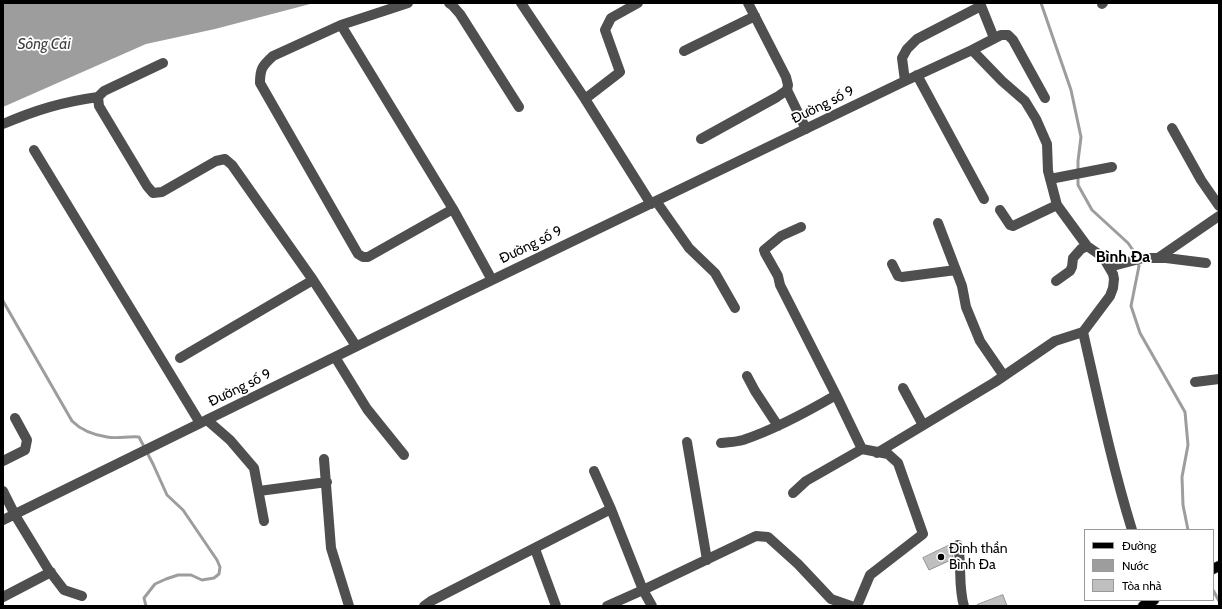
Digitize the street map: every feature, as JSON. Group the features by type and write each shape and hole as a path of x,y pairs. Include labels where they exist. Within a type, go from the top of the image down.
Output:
{"main road":[{"path":"1143,606 1152,601"}],"street":[{"path":"408,3 341,25 273,56 263,64 260,73 260,84 358,254 363,257 368,257 453,209"},
{"path":"450,3 460,14 519,107"},
{"path":"521,3 654,203 689,248 716,273 735,308"},
{"path":"585,99 620,72 605,30 611,18 638,3"},
{"path":"748,3 786,77 788,85 787,90 806,129"},
{"path":"905,81 902,58 917,39 980,5 994,38 1002,35 1008,35 1013,40 1045,98"},
{"path":"684,51 755,16"},
{"path":"341,25 453,209 492,280"},
{"name":"Đường số 9","path":"3,520 356,346 917,75 972,50 994,38"},
{"path":"877,453 1004,376 1055,341 1083,332 1110,296 1113,288 1114,279 1103,257 1087,246 1057,205 1048,171 1047,144 1036,119 1024,101 1002,82 972,50"},
{"path":"3,124 26,114 59,104 98,98 104,91 163,63"},
{"path":"917,75 984,199"},
{"path":"701,139 778,97 787,90"},
{"path":"98,98 99,106 147,186 153,193 162,192 216,161 225,160 232,165 313,280 356,346"},
{"path":"1172,128 1201,180 1219,206"},
{"path":"34,150 203,422 230,440 254,468 264,521"},
{"path":"1050,179 1112,167"},
{"path":"1000,210 1010,225 1013,226 1057,205"},
{"path":"1158,258 1219,216"},
{"path":"938,223 962,286 966,307 980,341 1004,376"},
{"path":"801,226 781,236 764,250 862,449"},
{"path":"1056,281 1072,268 1073,258 1081,249 1087,246"},
{"path":"1109,267 1143,258 1166,258 1206,263"},
{"path":"892,264 898,276 902,277 956,270"},
{"path":"180,358 313,280"},
{"path":"1083,332 1115,473 1132,529"},
{"path":"335,357 367,409 404,455"},
{"path":"748,376 755,391 778,426"},
{"path":"1195,382 1219,379"},
{"path":"902,388 923,425"},
{"path":"721,443 743,440 778,426 806,413 836,395"},
{"path":"3,461 25,450 27,440 15,418"},
{"path":"687,442 707,560"},
{"path":"792,493 806,481 862,449 888,454 898,462 923,534 870,575 858,606"},
{"path":"324,459 327,482 330,548 349,606"},
{"path":"594,471 611,509 643,590 652,606"},
{"path":"259,491 327,482"},
{"path":"3,491 15,514 64,590 82,596"},
{"path":"424,606 430,601 535,549 611,509"},
{"path":"607,606 756,536 768,537 798,564 831,599 850,606"},
{"path":"958,545 964,606"},
{"path":"535,549 556,606"},
{"path":"3,597 51,572"}],"water":[{"name":"Sông Cái","path":"3,3 314,3 215,29 146,44 3,107"}],"building":[{"name":"Đình thần Bình Đa","path":"952,544 953,559 929,570 923,558"},
{"path":"1003,595 1007,606 977,606 977,605"}],"waterway":[{"path":"1041,3 1071,90 1081,137 1078,161 1078,185 1092,210 1128,243 1135,253 1139,266 1131,306 1140,333 1185,412 1188,445 1182,477 1183,505 1188,529"},
{"path":"3,301 72,421 84,429 102,436 111,438 139,437 167,495 183,510 217,560 220,567 219,574 214,578 202,580 191,575 178,575 155,584 144,598 146,606"},
{"path":"1214,592 1219,601"}],"place":[{"name":"Đình thần Bình Đa","path":"941,557"}],"district":[{"name":"Bình Đa","path":"1123,257"}]}
